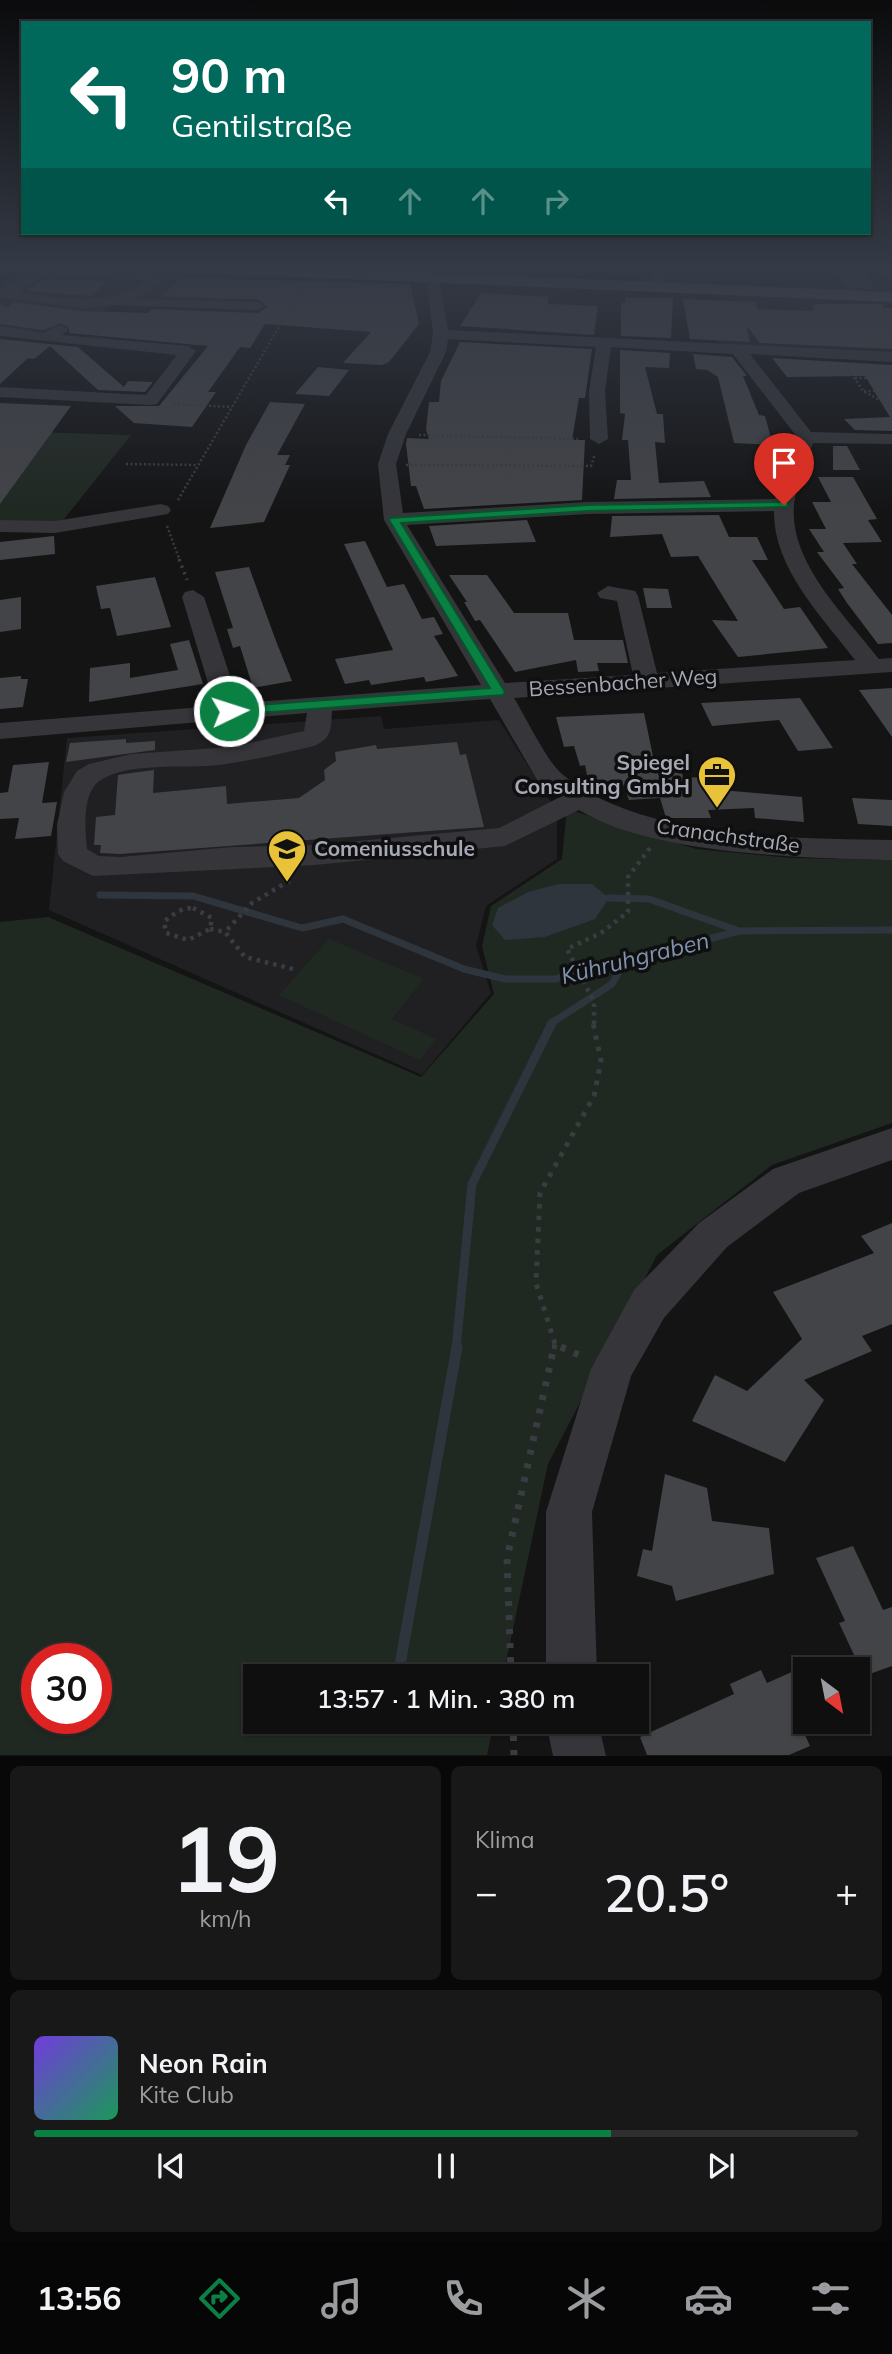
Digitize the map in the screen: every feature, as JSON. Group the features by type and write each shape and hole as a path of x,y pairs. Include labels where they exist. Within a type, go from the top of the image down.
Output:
{"street":[{"path":"0,391 151,400 188,351 165,349"},
{"path":"439,349 397,434 387,464 394,520 588,508 784,505"},
{"path":"599,439 597,391 603,349"},
{"path":"699,349 892,357"},
{"path":"739,351 806,437"},
{"path":"806,437 892,439"},
{"path":"806,437 784,505 783,527 807,579 883,666"},
{"path":"0,526 55,527 161,510"},
{"name":"Cranachstraße","path":"394,520 550,779 603,812 666,832 806,848 892,850"},
{"path":"608,593 627,596 647,682"},
{"path":"193,597 229,711"},
{"name":"Bessenbacher Weg","path":"0,731 229,711 883,666"},
{"path":"320,705 317,735 305,740 220,757 116,766 88,776 79,786 71,843 74,854 93,866 315,855 505,837 580,798"},
{"path":"572,1664 569,1512 612,1369 649,1304 713,1235 786,1181 892,1144"},
{"path":"575,1734 580,1755"}],"path":[{"path":"193,597 161,510 175,505 266,349"},
{"path":"838,355 863,391 892,407"},
{"path":"854,378 866,378"},
{"path":"863,391 875,391"},
{"path":"151,400 232,407"},
{"path":"397,434 571,438"},
{"path":"387,464 591,466 599,439"},
{"path":"126,464 198,465"},
{"path":"511,1664 507,1559 555,1344 536,1283 540,1193 594,1096 601,1061 593,1020 594,1002 584,977 567,949 601,933 628,912 624,883 635,863 666,832"},
{"path":"225,932 252,903 305,872 315,855"},
{"path":"210,929 212,918 203,909 174,912 164,922 166,933 177,940 196,939 210,929 225,932 245,957 293,969"},
{"path":"555,1344 612,1369"},
{"path":"513,1734 514,1755"}],"shaded area":[{"path":"717,349 892,349 892,359 717,353"},
{"path":"0,431 131,435 61,523 0,520"},
{"name":"Comeniusschule","path":"381,716 384,729 499,720 557,812 557,859 486,906 476,946 491,993 422,1075 49,910 67,738"},
{"path":"567,809 696,849 791,858 892,860 892,1123 772,1165 657,1255 548,1464 506,1664 243,1664 243,1734 491,1734 487,1755 0,1755 0,922 48,917 421,1077 494,994 482,946 491,906 562,859"},
{"path":"559,884 592,884 609,898 595,919 545,937 505,940 492,925 498,908 528,892"},
{"path":"329,939 424,979 392,1019 436,1039 420,1060 279,995"}],"building":[{"path":"0,349 46,349 34,359 28,358 0,384"},
{"path":"53,349 80,349 124,387 128,381 153,382 145,392 98,390"},
{"path":"206,349 239,349 208,392 216,392 192,427 134,423 115,406 159,406"},
{"path":"356,349 399,349 389,362 382,365 343,363"},
{"path":"457,349 592,349 585,398 579,398 572,440 585,440 582,500 424,509 416,486 411,486 406,444 407,438 429,439 426,430 429,402 439,402 441,381"},
{"path":"620,350 670,353 669,368 645,367 657,414 663,414 665,443 655,442 659,483 704,481 711,497 614,499 617,480 631,480 628,440 622,440 625,414 620,413"},
{"path":"693,354 732,357 747,376 743,376 759,415 765,416 773,445 734,443 718,377 707,370 696,369"},
{"path":"772,358 892,365 892,431 855,430 844,419 890,417 865,376 787,377"},
{"path":"318,367 349,370 329,396 295,394"},
{"path":"270,402 305,404 277,455 290,455 285,465 290,465 264,522 210,528 246,445"},
{"path":"0,403 71,406 0,504"},
{"path":"833,446 847,446 860,470 833,470"},
{"path":"818,477 853,477 877,519 868,520 882,542 843,543 857,564 852,564 892,615 892,643 878,644 847,603 838,589 844,588 817,552 824,552 809,529 826,529 812,502 831,502"},
{"path":"719,515 729,537 757,537 768,560 752,560 784,609 800,607 828,648 738,657 712,620 738,621 698,556 671,557 662,534 610,537 612,516"},
{"path":"527,520 536,542 436,546 429,526"},
{"path":"54,536 55,554 0,560 0,542"},
{"path":"365,541 387,587 404,584 422,619 434,617 443,634 434,636 458,676 426,682 424,677 371,685 369,680 345,684 335,659 393,650 344,544"},
{"path":"249,567 292,681 253,688 240,646 233,648 227,629 233,628 215,572"},
{"path":"449,575 487,575 514,613 568,613 574,640 623,640 628,663 597,663 599,671 578,672 576,660 515,672 480,620 475,621 464,602 467,602"},
{"path":"155,577 171,627 117,636 110,608 101,609 96,586"},
{"path":"643,588 668,589 672,608 647,608"},
{"path":"21,597 21,629 0,632 0,600"},
{"path":"189,640 203,684 89,702 90,668 130,663 130,678 178,670 170,644"},
{"path":"21,676 21,679 28,679 23,707 0,709 0,678"},
{"path":"892,688 892,737 859,690"},
{"path":"800,698 833,748 798,751 779,720 712,726 701,703"},
{"path":"644,713 655,766 679,763 683,777 715,778 721,790 802,797 804,822 755,818 754,808 708,810 711,818 666,818 660,798 629,800 623,784 595,786 592,775 587,775 585,765 580,766 574,746 564,747 556,717"},
{"path":"126,739 126,743 155,741 155,750 66,762 70,743"},
{"path":"457,742 460,755 466,754 484,827 120,854 100,853 101,845 94,845 96,817 115,815 118,775 154,770 153,793 226,786 227,804 299,798 325,780 324,770 336,761 335,752 376,745 377,749"},
{"path":"49,762 42,803 57,802 51,836 15,839 19,818 0,819 0,793 8,792 13,765"},
{"path":"852,798 892,800 892,826 858,824"},
{"path":"892,1223 892,1324 862,1336 872,1351 804,1380 824,1400 785,1462 692,1421 715,1375 747,1391 802,1339 773,1292 874,1253 861,1236"},
{"path":"665,1474 707,1488 712,1521 769,1528 774,1574 676,1601 672,1586 637,1576 643,1549 652,1551"},
{"path":"853,1546 883,1610 892,1607 892,1666 870,1674 870,1657 855,1657 839,1623 845,1621 816,1558"},
{"path":"761,1670 767,1683 793,1671 793,1734 805,1734 810,1746 789,1755 647,1755 640,1737 734,1694 730,1684"}],"waterway":[{"name":"Kühruhgraben","path":"100,895 193,896 302,928 343,919 464,969 505,979 556,979 591,965 625,961"},
{"path":"609,898 649,899 739,931"},
{"name":"Kühruhgraben","path":"739,931 892,930"},
{"name":"Kühruhgraben","path":"625,961 739,931"},
{"path":"550,1024 612,984 625,961"},
{"path":"456,1349 472,1184 552,1023"},
{"path":"400,1664 457,1347"}],"place":[{"name":"Spiegel Consulting GmbH","path":"717,809"},
{"name":"Comeniusschule","path":"287,883"}],"route":[{"path":"229,711 498,692 394,520 588,508 784,505"}]}
